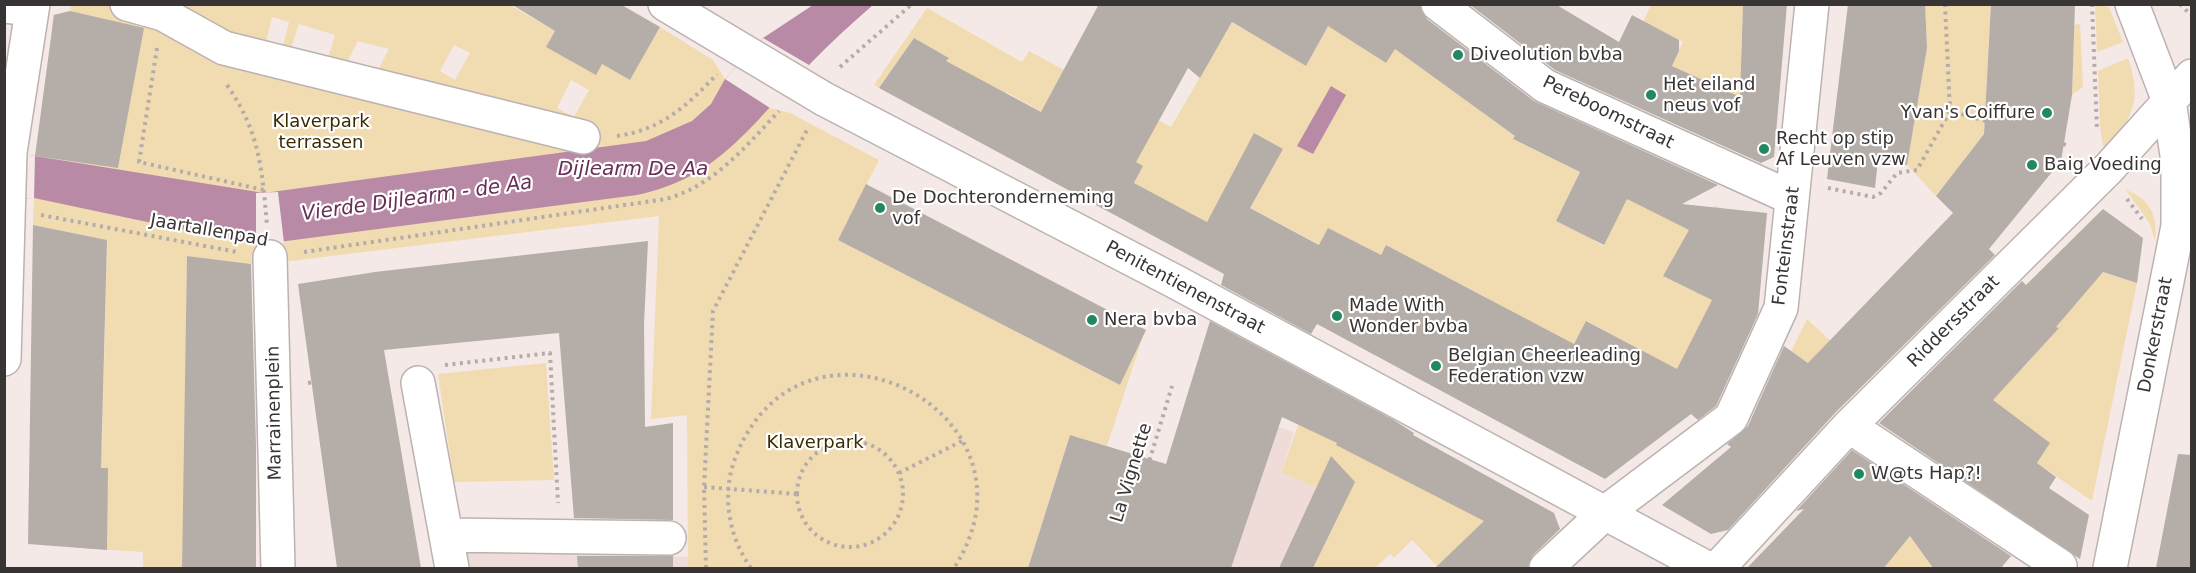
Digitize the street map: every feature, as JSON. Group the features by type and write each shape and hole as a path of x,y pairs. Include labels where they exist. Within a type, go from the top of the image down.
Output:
{"street":[{"path":"127,4 163,14 224,48 583,137"},
{"name":"Penitentienenstraat","path":"665,4 742,52 786,96 1174,281 1707,568"},
{"name":"Pereboomstraat","path":"1438,4 1545,86 1807,193"},
{"name":"Fonteinstraat","path":"1546,568 1606,512 1731,418 1781,308 1807,193 1812,4"},
{"name":"Donkerstraat","path":"2110,568 2185,232 2169,101 2132,4"},
{"path":"4,359 22,206 10,152 17,6"},
{"name":"Riddersstraat","path":"1718,568 1849,426 2109,168 2192,76"},
{"name":"Marrainenplein","path":"269,245 278,568"},
{"path":"416,374 452,568"},
{"path":"1849,426 2060,566"},
{"path":"447,535 669,538"}],"path":[{"path":"840,67 912,4"},
{"path":"1807,193 1873,197 1881,193 1897,173 1917,170 1950,111 1945,4"},
{"path":"2092,4 2097,134"},
{"path":"2180,4 2192,16"},
{"path":"163,14 139,162 264,191"},
{"path":"583,137 637,134 657,127 678,113 742,52"},
{"name":"Jaartallenpad","path":"226,84 244,110 257,142 269,245"},
{"name":"Jaartallenpad","path":"22,206 214,249 269,245 666,198 691,192 730,164 786,96"},
{"path":"1950,111 1986,121"},
{"path":"706,568 704,487 713,311 812,121"},
{"path":"2064,144 2070,146"},
{"path":"322,380 416,374 550,353 558,511"},
{"path":"750,568 734,536 729,513 728,489 732,464 741,441 755,421 786,394 815,380 839,375 864,375 888,380 911,389 931,403 948,420 962,441 973,471 976,511 971,535 954,568"},
{"name":"La Vignette","path":"1117,568 1172,386"},
{"path":"899,473 962,441"},
{"path":"840,442 858,442 875,447 890,458 899,473 903,492 902,510 893,526 879,539 861,546 842,547 825,540 810,529 800,512 797,494 800,477 809,460 823,448 840,442"},
{"path":"704,487 797,494"}],"shaded area":[{"path":"1243,416 1294,432 1281,473 1346,499 1313,568 1194,568"},
{"path":"464,551 688,557 688,568 466,568"}],"green space":[{"name":"Klaverpark","path":"71,5 510,5 555,31 547,47 579,65 586,55 630,80 660,27 713,60 725,79 770,108 790,113 879,160 838,240 1120,385 1145,330 1107,446 1070,435 1028,568 688,568 687,415 651,419 659,216 258,265 187,256 183,568 143,568 143,552 82,548 107,468 67,465 102,449 107,240 33,225 35,156 118,168 137,64 51,44 53,15 70,11","holes":["272,17 289,22 283,46 266,42","299,24 335,35 328,58 291,48","358,41 389,49 378,70 347,62","454,45 470,53 455,80 440,71","571,80 589,90 574,117 557,108"]},
{"path":"1280,5 1329,26 1386,63 1395,48 1515,136 1514,140 1580,172 1556,221 1568,227 1615,194 1593,240 1603,246 1627,199 1700,235 1714,206 1722,208 1720,229 1663,276 1696,292 1714,296 1686,369 1636,412 1487,298 1386,245 1371,272 1223,193 1207,222 1134,183 1142,167 1006,92 997,108 946,61 948,57 914,38 879,88 874,85 927,8 1022,62 1029,51 1171,127 1232,23 1215,7 1233,23 1306,66 1318,44 1272,17","holes":["1587,321 1643,351 1574,344"]},
{"path":"1651,5 1743,5 1741,56 1743,116 1703,102 1711,84 1672,66 1683,42 1643,22"},
{"path":"1925,5 1991,5 1984,134 1936,196 1907,165 1927,48"},
{"path":"2095,5 2109,7 2123,42 2097,52"},
{"path":"2080,24 2083,87 2072,95 2074,25"},
{"path":"2128,58 2135,86 2132,109 2122,129 2104,151 2100,126 2098,71"},
{"path":"2126,190 2141,198 2151,209 2155,223 2155,241 2150,224"},
{"path":"2102,272 2137,283 2092,501 2037,463 2050,443 2020,421 1951,431 2024,366 2058,328 2048,324"},
{"path":"1807,319 1835,345 1814,367 1791,351"},
{"path":"546,363 554,480 454,482 438,374"},
{"path":"1299,423 1485,521 1437,566 1412,540 1394,558 1390,554 1375,568 1313,568 1346,499 1281,473"},
{"path":"1910,536 1933,568 1884,568"}],"water":[{"path":"813,5 873,5 824,49 733,145 691,176 666,187 637,195 256,245 34,198 5,199 4,151 264,193 646,141 692,121 711,104 725,79 763,38"},
{"path":"1331,86 1346,95 1313,154 1297,146"}],"pier":[{"path":"763,38 809,65 770,108 725,79"},
{"path":"5,151 35,156 34,198 4,199"},
{"path":"278,192 284,243 256,245 256,193"}],"building":[{"path":"511,4 620,4 660,27 630,80 602,64 596,75 546,47 555,31"},
{"path":"1099,4 1420,4 1427,19 1534,101 1718,185 1682,204 1767,213 1758,314 1716,406 1698,420 1691,414 1605,479 1317,324 1311,334 1221,285 1224,274 879,88 914,38 949,58 946,61 1041,112","holes":["1232,22 1306,66 1328,26 1386,63 1395,49 1515,136 1513,139 1580,172 1556,221 1604,245 1627,199 1689,230 1663,276 1712,300 1677,369 1586,321 1574,344 1386,245 1381,255 1328,228 1319,245 1250,208 1283,149 1254,133 1207,222 1134,183 1143,166 1136,162 1188,68 1200,78"]},
{"path":"1469,4 1555,4 1619,42 1632,15 1679,40 1679,51 1672,66 1740,97 1743,4 1787,4 1774,157 1761,163 1555,70"},
{"path":"1848,4 1925,4 1927,48 1907,165 1878,160 1875,188 1827,179"},
{"path":"1991,4 2075,4 2072,95 2061,161 1989,249 1995,255 1835,413 1728,530 1711,534 1662,505 1731,447 1727,444 1748,426 1784,346 1808,363 1953,213 1936,196 1984,134"},
{"path":"70,11 144,28 118,168 35,156 54,15"},
{"path":"866,184 1146,330 1120,385 838,240"},
{"path":"2103,209 2143,238 2137,283 2103,272 2056,327 2059,328 1993,400 2050,443 2037,463 2056,477 2049,488 2089,515 2080,559 1879,423 2022,281 2026,285"},
{"path":"33,225 107,240 101,468 108,468 107,550 28,544"},
{"path":"648,241 644,324 645,427 673,423 673,520 574,518 559,333 384,350 421,568 337,568 298,284 375,272"},
{"path":"187,256 251,264 256,446 256,568 182,568"},
{"path":"1210,321 1392,419 1414,433 1413,435 1554,513 1560,529 1533,555 1528,568 1435,568 1484,521 1336,445 1337,443 1282,417 1231,568 1028,568 1070,435 1166,464"},
{"path":"1852,450 2011,556 2001,568 1933,568 1910,536 1884,568 1747,568 1804,509 1796,511"},
{"path":"2178,454 2192,455 2192,568 2156,568"},
{"path":"1331,456 1355,482 1313,568 1279,568"},
{"path":"577,556 673,556 673,568 578,568"}],"place":[{"name":"Diveolution bvba","path":"1458,55"},
{"name":"Het eiland neus vof","path":"1651,95"},
{"name":"Yvan's Coiffure","path":"2047,113"},
{"name":"Recht op stip Af Leuven vzw","path":"1764,149"},
{"name":"Baig Voeding","path":"2032,165"},
{"name":"De Dochteronderneming vof","path":"880,208"},
{"name":"Made With Wonder bvba","path":"1337,316"},
{"name":"Nera bvba","path":"1092,320"},
{"name":"Belgian Cheerleading Federation vzw","path":"1436,366"},
{"name":"W@ts Hap?!","path":"1859,474"}],"park label":[{"name":"Klaverpark terrassen","path":"321,132"}],"water label":[{"name":"Dijlearm De Aa","path":"633,170"},
{"name":"Vierde Dijlearm - de Aa","path":"417,199"}]}
